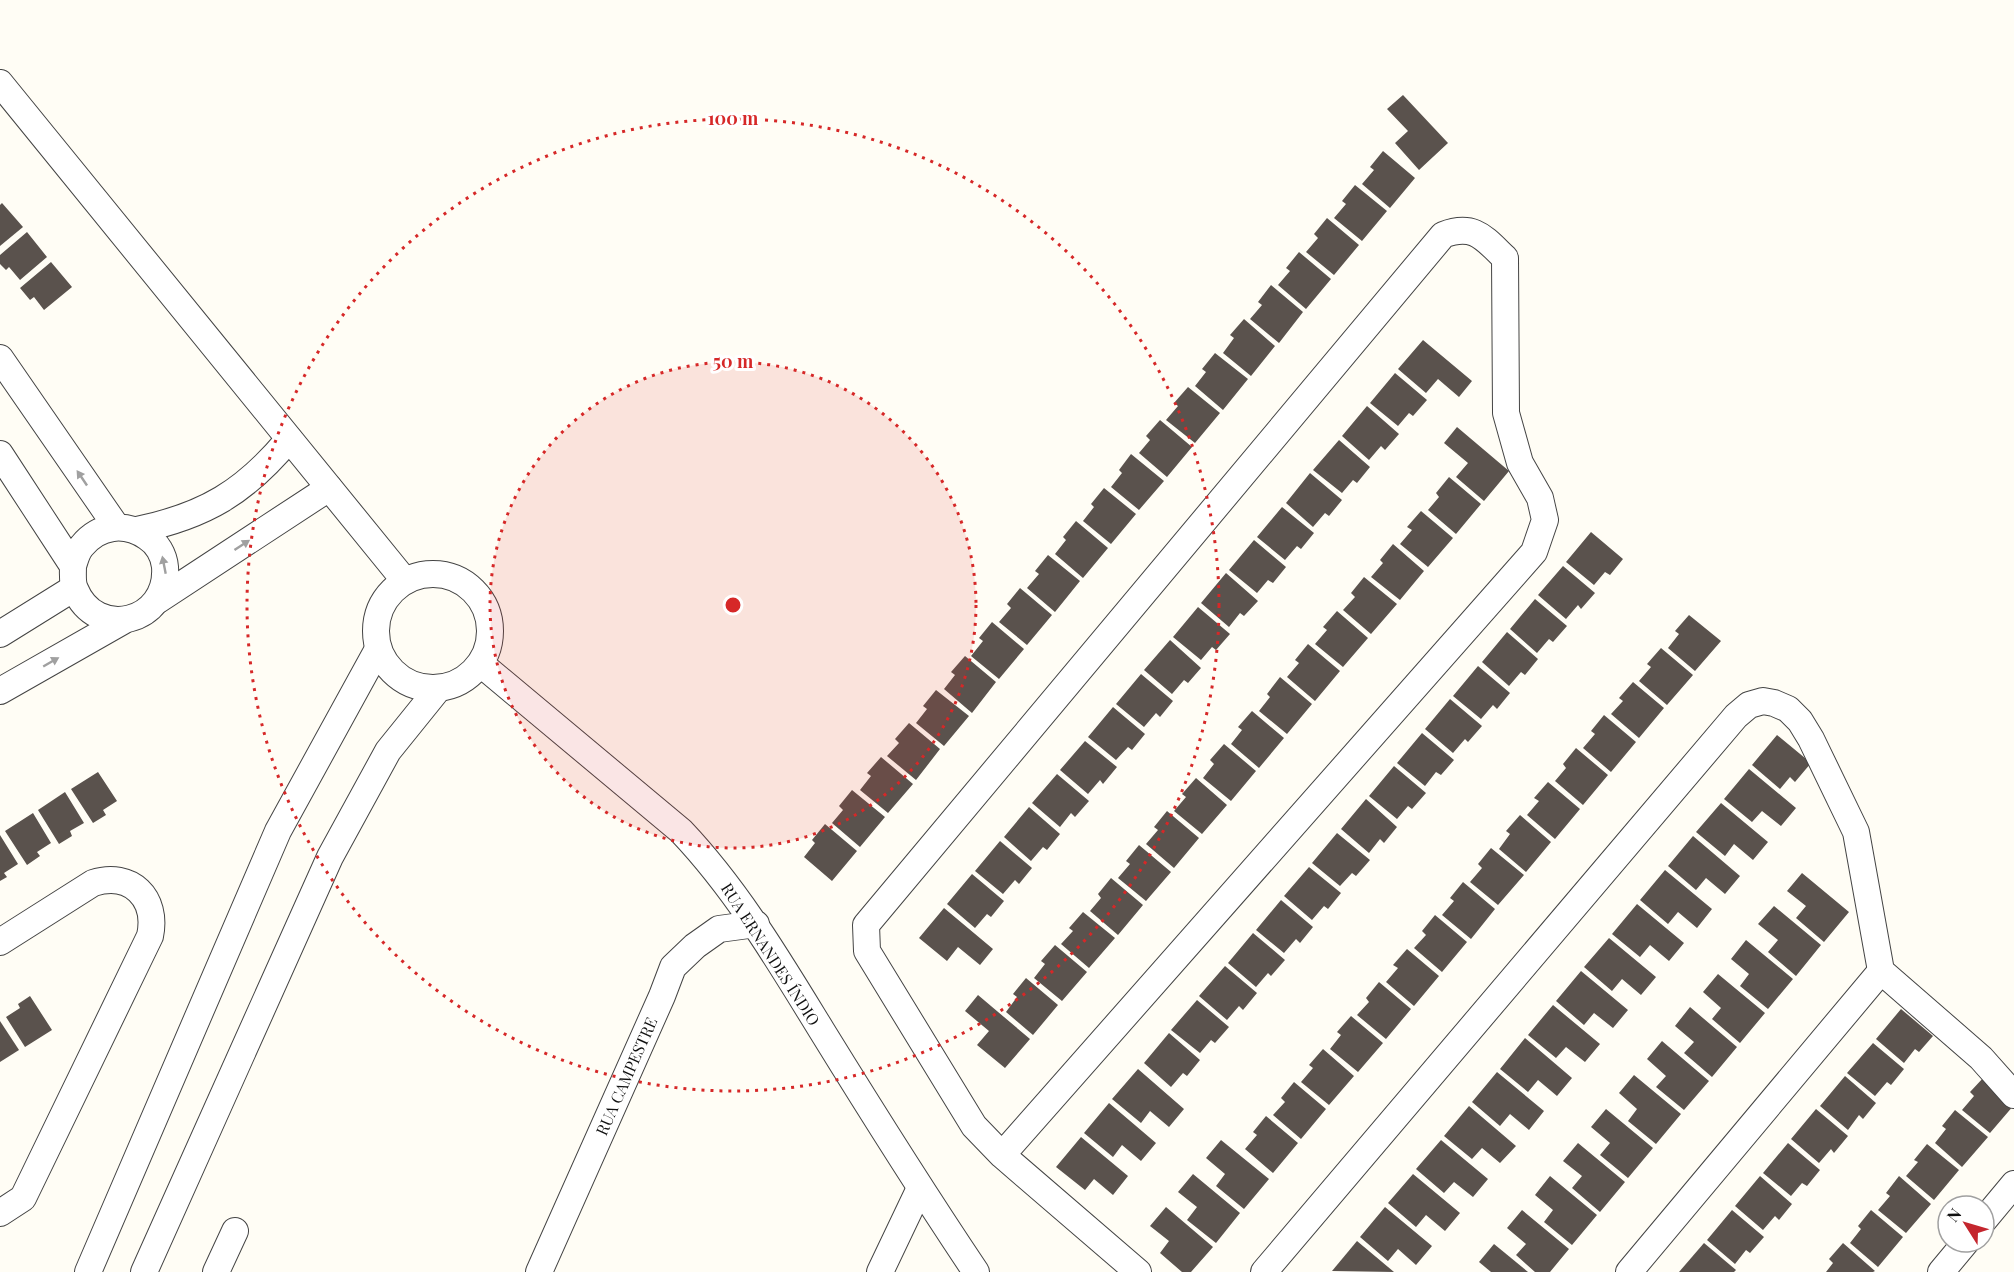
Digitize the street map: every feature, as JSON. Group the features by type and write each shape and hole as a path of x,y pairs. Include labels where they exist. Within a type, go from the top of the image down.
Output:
{"street":[{"path":"0,83 405,581"},
{"path":"1002,1155 1534,552 1545,520 1540,498 1520,463 1506,413 1505,258 1482,235 1458,229 1443,235 866,925 867,951 974,1126 1002,1155 1138,1272"},
{"path":"0,358 126,528 154,541 164,559 166,580 158,600"},
{"path":"0,634 73,577 81,547 96,532 186,517 210,507 253,477 289,439"},
{"path":"0,454 73,577 85,606 102,617 123,621"},
{"path":"0,691 123,621 143,615 158,600 329,488"},
{"path":"429,574 455,578 476,592 489,614 490,640 481,664 462,681 438,689 412,685 391,671 378,649 376,623 386,599 405,581 429,574"},
{"path":"88,1272 278,831 378,649"},
{"name":"RUA ERNANDES ÍNDIO","path":"481,664 681,831 706,858 756,924 920,1188 976,1272"},
{"path":"144,1272 330,857 388,752 438,689"},
{"path":"1264,1272 1736,716 1749,705 1763,701 1788,709 1800,721 1856,832 1881,971 1981,1058 2014,1095"},
{"path":"0,942 93,883 105,879 128,883 146,899 151,911 150,936 23,1198 0,1213"},
{"name":"RUA CAMPESTRE","path":"539,1272 673,967 695,946 719,929 756,924"},
{"path":"1629,1272 1881,971"},
{"path":"1996,1206 2014,1184"},
{"path":"880,1272 920,1188"},
{"path":"216,1272 235,1231"},
{"path":"1941,1272 1956,1254"}],"building":[{"path":"1403,95 1448,143 1419,170 1395,143 1408,131 1387,109"},
{"path":"1383,151 1415,178 1390,208 1362,184 1374,170 1370,167"},
{"path":"1355,185 1387,211 1362,241 1334,218 1346,204 1342,201"},
{"path":"2,203 23,227 0,246 0,205"},
{"path":"1327,218 1359,245 1334,275 1306,252 1318,238 1314,234"},
{"path":"27,232 47,257 20,280 9,267 6,270 0,264 0,255"},
{"path":"1299,252 1331,279 1306,309 1278,285 1290,271 1286,268"},
{"path":"51,262 72,287 44,310 34,297 30,300 20,288"},
{"path":"1271,285 1303,312 1279,343 1250,319 1262,305 1258,302"},
{"path":"1244,319 1275,346 1251,376 1223,353 1234,338 1230,335"},
{"path":"1423,340 1472,381 1459,397 1438,379 1426,393 1398,369"},
{"path":"1215,353 1248,379 1223,410 1195,386 1206,372 1202,369"},
{"path":"1395,373 1427,400 1413,416 1409,413 1398,426 1370,403"},
{"path":"1188,387 1220,413 1195,443 1166,420 1178,406 1174,403"},
{"path":"1367,406 1399,434 1385,450 1381,446 1369,460 1342,436"},
{"path":"1160,420 1192,447 1167,477 1139,453 1150,440 1146,436"},
{"path":"1457,427 1509,471 1484,501 1456,477 1468,463 1444,443"},
{"path":"1339,440 1370,467 1357,483 1353,480 1342,493 1313,470"},
{"path":"1131,454 1164,481 1139,510 1111,487 1122,473 1119,470"},
{"path":"1310,473 1342,500 1329,516 1325,513 1313,527 1286,503"},
{"path":"1449,477 1481,504 1456,534 1428,510 1439,497 1436,493"},
{"path":"1104,488 1136,514 1111,544 1083,521 1094,507 1091,504"},
{"path":"1282,507 1314,533 1301,549 1297,546 1285,560 1257,537"},
{"path":"1421,511 1453,538 1428,567 1400,544 1412,530 1407,527"},
{"path":"1076,521 1108,548 1083,578 1055,554 1066,540 1063,537"},
{"path":"1591,532 1623,559 1610,575 1605,572 1594,585 1566,562"},
{"path":"1254,540 1286,567 1273,583 1268,580 1257,593 1229,570"},
{"path":"1393,544 1424,571 1400,600 1371,577 1383,563 1380,560"},
{"path":"1048,555 1080,581 1055,612 1027,588 1039,574 1035,571"},
{"path":"1563,566 1595,593 1581,609 1578,605 1566,619 1538,595"},
{"path":"1226,573 1258,601 1244,616 1240,613 1229,627 1201,603"},
{"path":"1364,577 1397,604 1371,634 1343,610 1355,597 1351,593"},
{"path":"1020,588 1052,615 1027,645 999,622 1011,608 1007,604"},
{"path":"1535,599 1567,626 1553,642 1549,639 1537,653 1510,629"},
{"path":"1198,607 1230,634 1216,650 1212,647 1201,660 1173,637"},
{"path":"1337,611 1368,638 1343,667 1315,644 1327,630 1323,627"},
{"path":"1689,615 1721,641 1695,671 1668,648 1679,634 1675,631"},
{"path":"992,622 1024,649 999,679 971,656 983,641 979,638"},
{"path":"1507,632 1538,659 1525,675 1521,672 1509,686 1482,662"},
{"path":"1170,640 1201,668 1188,683 1184,680 1172,694 1144,670"},
{"path":"1308,644 1340,671 1315,701 1287,677 1299,663 1295,660"},
{"path":"1661,648 1693,675 1667,705 1639,681 1651,667 1647,664"},
{"path":"965,656 996,682 972,713 944,689 955,675 951,672"},
{"path":"1478,666 1510,693 1497,709 1493,705 1481,719 1453,696"},
{"path":"1141,674 1173,701 1160,717 1156,713 1144,727 1116,704"},
{"path":"1280,677 1312,704 1287,734 1259,711 1270,697 1267,694"},
{"path":"1633,682 1664,708 1639,738 1611,714 1623,701 1619,698"},
{"path":"936,690 969,716 944,746 916,723 927,709 923,706"},
{"path":"1450,699 1482,726 1468,742 1465,739 1453,753 1425,729"},
{"path":"1113,707 1145,734 1132,750 1128,747 1116,760 1088,737"},
{"path":"1252,711 1284,738 1259,768 1231,744 1242,730 1238,727"},
{"path":"1604,715 1636,742 1611,772 1583,748 1595,734 1591,731"},
{"path":"909,723 940,749 916,780 887,756 899,743 895,739"},
{"path":"1422,733 1454,760 1441,775 1436,772 1425,786 1397,763"},
{"path":"1777,735 1811,763 1795,782 1790,777 1780,789 1752,765"},
{"path":"1085,741 1117,767 1103,784 1100,780 1088,794 1060,770"},
{"path":"1224,744 1256,771 1231,801 1203,778 1214,764 1210,760"},
{"path":"1576,748 1608,775 1583,805 1555,781 1566,768 1563,764"},
{"path":"881,757 913,784 888,813 860,790 871,776 867,773"},
{"path":"1394,766 1426,793 1412,809 1408,806 1397,819 1369,796"},
{"path":"1749,769 1796,808 1781,826 1762,811 1752,822 1724,799"},
{"path":"98,772 117,801 103,810 106,815 93,823 71,789"},
{"path":"1057,774 1089,801 1075,817 1071,813 1060,827 1032,803"},
{"path":"1196,778 1227,805 1202,834 1174,811 1186,797 1182,794"},
{"path":"1548,782 1580,809 1555,839 1527,815 1539,801 1534,798"},
{"path":"852,790 885,817 860,847 832,823 843,810 839,806"},
{"path":"65,792 84,823 70,831 72,836 59,844 38,810"},
{"path":"1366,799 1397,827 1384,843 1380,839 1369,853 1341,829"},
{"path":"1721,803 1768,842 1753,860 1734,844 1725,856 1696,832"},
{"path":"1029,807 1060,834 1047,850 1043,847 1031,861 1004,837"},
{"path":"1167,811 1199,838 1174,868 1146,844 1158,830 1154,827"},
{"path":"33,813 51,843 37,852 40,856 27,865 5,831"},
{"path":"1520,815 1551,842 1526,872 1499,849 1510,834 1506,831"},
{"path":"825,824 857,851 832,881 804,857 815,843 812,840"},
{"path":"1337,833 1370,860 1356,876 1352,873 1340,886 1312,863"},
{"path":"0,835 18,864 4,873 7,877 0,881"},
{"path":"1693,836 1740,876 1725,894 1706,878 1696,890 1668,866"},
{"path":"1000,841 1032,868 1019,884 1015,880 1003,894 975,871"},
{"path":"1139,845 1171,872 1146,901 1118,878 1130,864 1126,861"},
{"path":"1491,848 1524,875 1498,905 1470,882 1482,868 1478,864"},
{"path":"1309,867 1341,893 1328,909 1324,906 1312,920 1284,896"},
{"path":"1665,870 1712,909 1697,928 1678,912 1668,924 1640,900"},
{"path":"1802,873 1849,912 1824,942 1796,918 1806,906 1787,891"},
{"path":"972,874 1004,901 991,917 987,914 975,928 947,904"},
{"path":"1111,878 1143,905 1118,935 1090,911 1101,898 1098,894"},
{"path":"1463,882 1495,909 1471,939 1442,915 1454,901 1450,898"},
{"path":"1281,900 1313,927 1300,943 1296,939 1284,953 1256,930"},
{"path":"1637,904 1684,943 1669,961 1650,945 1640,957 1612,934"},
{"path":"1774,906 1821,945 1796,976 1768,952 1778,940 1758,924"},
{"path":"944,908 993,949 980,965 958,947 947,961 919,938"},
{"path":"1083,912 1115,938 1089,968 1061,944 1073,931 1069,928"},
{"path":"1435,915 1467,942 1442,972 1414,948 1426,935 1422,931"},
{"path":"1253,933 1285,960 1271,976 1268,973 1256,987 1228,963"},
{"path":"1609,938 1656,977 1641,995 1622,979 1612,991 1584,967"},
{"path":"1746,940 1793,979 1768,1009 1740,986 1749,974 1731,959"},
{"path":"1055,945 1087,972 1062,1001 1034,978 1045,964 1041,961"},
{"path":"1407,949 1439,976 1414,1006 1386,982 1398,968 1393,965"},
{"path":"1225,966 1257,993 1243,1010 1239,1006 1227,1020 1199,996"},
{"path":"1581,971 1628,1010 1613,1028 1594,1013 1584,1025 1556,1001"},
{"path":"1718,974 1765,1013 1740,1043 1712,1019 1721,1008 1703,992"},
{"path":"1026,978 1058,1005 1033,1035 1006,1012 1017,997 1013,994"},
{"path":"1379,982 1411,1009 1386,1039 1357,1015 1369,1002 1366,998"},
{"path":"978,995 1030,1039 1005,1068 977,1045 989,1031 965,1011"},
{"path":"30,996 52,1030 25,1047 6,1017 20,1008 18,1004"},
{"path":"1197,1000 1229,1027 1215,1043 1211,1040 1200,1053 1171,1030"},
{"path":"1553,1005 1600,1044 1585,1062 1566,1047 1556,1058 1528,1035"},
{"path":"1690,1007 1737,1047 1712,1077 1684,1053 1694,1042 1675,1026"},
{"path":"1901,1009 1933,1036 1919,1052 1915,1049 1904,1063 1876,1039"},
{"path":"1351,1016 1383,1043 1358,1072 1330,1049 1341,1035 1337,1032"},
{"path":"0,1021 19,1050 0,1062"},
{"path":"1169,1033 1200,1060 1187,1076 1183,1073 1171,1087 1144,1063"},
{"path":"1525,1038 1572,1078 1557,1096 1538,1080 1528,1092 1500,1069"},
{"path":"1662,1041 1709,1081 1684,1110 1656,1087 1666,1076 1647,1059"},
{"path":"1873,1043 1904,1069 1891,1085 1887,1082 1875,1096 1847,1073"},
{"path":"1323,1049 1354,1076 1329,1105 1301,1082 1313,1068 1309,1065"},
{"path":"1138,1069 1184,1109 1169,1127 1150,1111 1141,1123 1112,1099"},
{"path":"1497,1072 1544,1111 1529,1130 1510,1114 1500,1126 1472,1102"},
{"path":"1634,1075 1681,1114 1656,1144 1628,1121 1637,1109 1619,1093"},
{"path":"1845,1076 1876,1103 1863,1119 1859,1115 1848,1130 1820,1106"},
{"path":"1984,1077 2014,1105 1990,1133 1962,1110 1974,1096 1970,1092"},
{"path":"1294,1082 1326,1109 1301,1139 1273,1115 1285,1102 1281,1098"},
{"path":"1109,1103 1156,1143 1141,1161 1122,1145 1113,1157 1084,1133"},
{"path":"1469,1106 1516,1146 1500,1163 1482,1148 1472,1159 1444,1136"},
{"path":"1606,1109 1653,1148 1628,1178 1600,1155 1610,1143 1591,1127"},
{"path":"1816,1109 1848,1136 1834,1153 1831,1149 1819,1163 1791,1139"},
{"path":"1955,1110 1988,1137 1962,1167 1935,1143 1946,1129 1942,1126"},
{"path":"1266,1116 1298,1143 1273,1173 1245,1149 1257,1135 1253,1132"},
{"path":"1081,1137 1128,1176 1113,1195 1094,1179 1085,1190 1056,1167"},
{"path":"1221,1140 1269,1179 1244,1209 1216,1186 1225,1174 1206,1158"},
{"path":"1441,1140 1488,1179 1473,1197 1454,1182 1444,1193 1416,1169"},
{"path":"1578,1143 1625,1182 1600,1212 1572,1188 1582,1176 1563,1161"},
{"path":"1788,1143 1820,1170 1807,1186 1802,1183 1791,1196 1763,1173"},
{"path":"1927,1144 1959,1170 1939,1194 1936,1194 1934,1200 1906,1176 1918,1162 1914,1160"},
{"path":"1193,1174 1240,1213 1216,1243 1187,1220 1197,1207 1178,1192"},
{"path":"1413,1174 1460,1213 1445,1231 1426,1215 1416,1227 1388,1203"},
{"path":"1550,1176 1597,1215 1572,1245 1544,1222 1553,1210 1535,1195"},
{"path":"1760,1176 1792,1204 1779,1220 1775,1216 1763,1230 1735,1206"},
{"path":"1899,1176 1931,1204 1906,1233 1878,1210 1890,1196 1886,1193"},
{"path":"1166,1207 1213,1247 1191,1272 1182,1272 1160,1253 1169,1241 1150,1226"},
{"path":"1385,1207 1432,1246 1416,1265 1398,1249 1388,1261 1360,1237"},
{"path":"1522,1210 1569,1249 1550,1272 1535,1272 1516,1255 1526,1244 1507,1228"},
{"path":"1732,1210 1764,1237 1750,1253 1746,1250 1735,1264 1707,1240"},
{"path":"1871,1210 1903,1237 1878,1267 1850,1243 1861,1229 1858,1226"},
{"path":"1357,1241 1394,1272 1332,1271"},
{"path":"1704,1243 1736,1270 1734,1272 1679,1272"},
{"path":"1843,1243 1875,1271 1826,1272 1833,1263 1829,1259"},
{"path":"1494,1244 1528,1272 1491,1272 1479,1262"}]}
